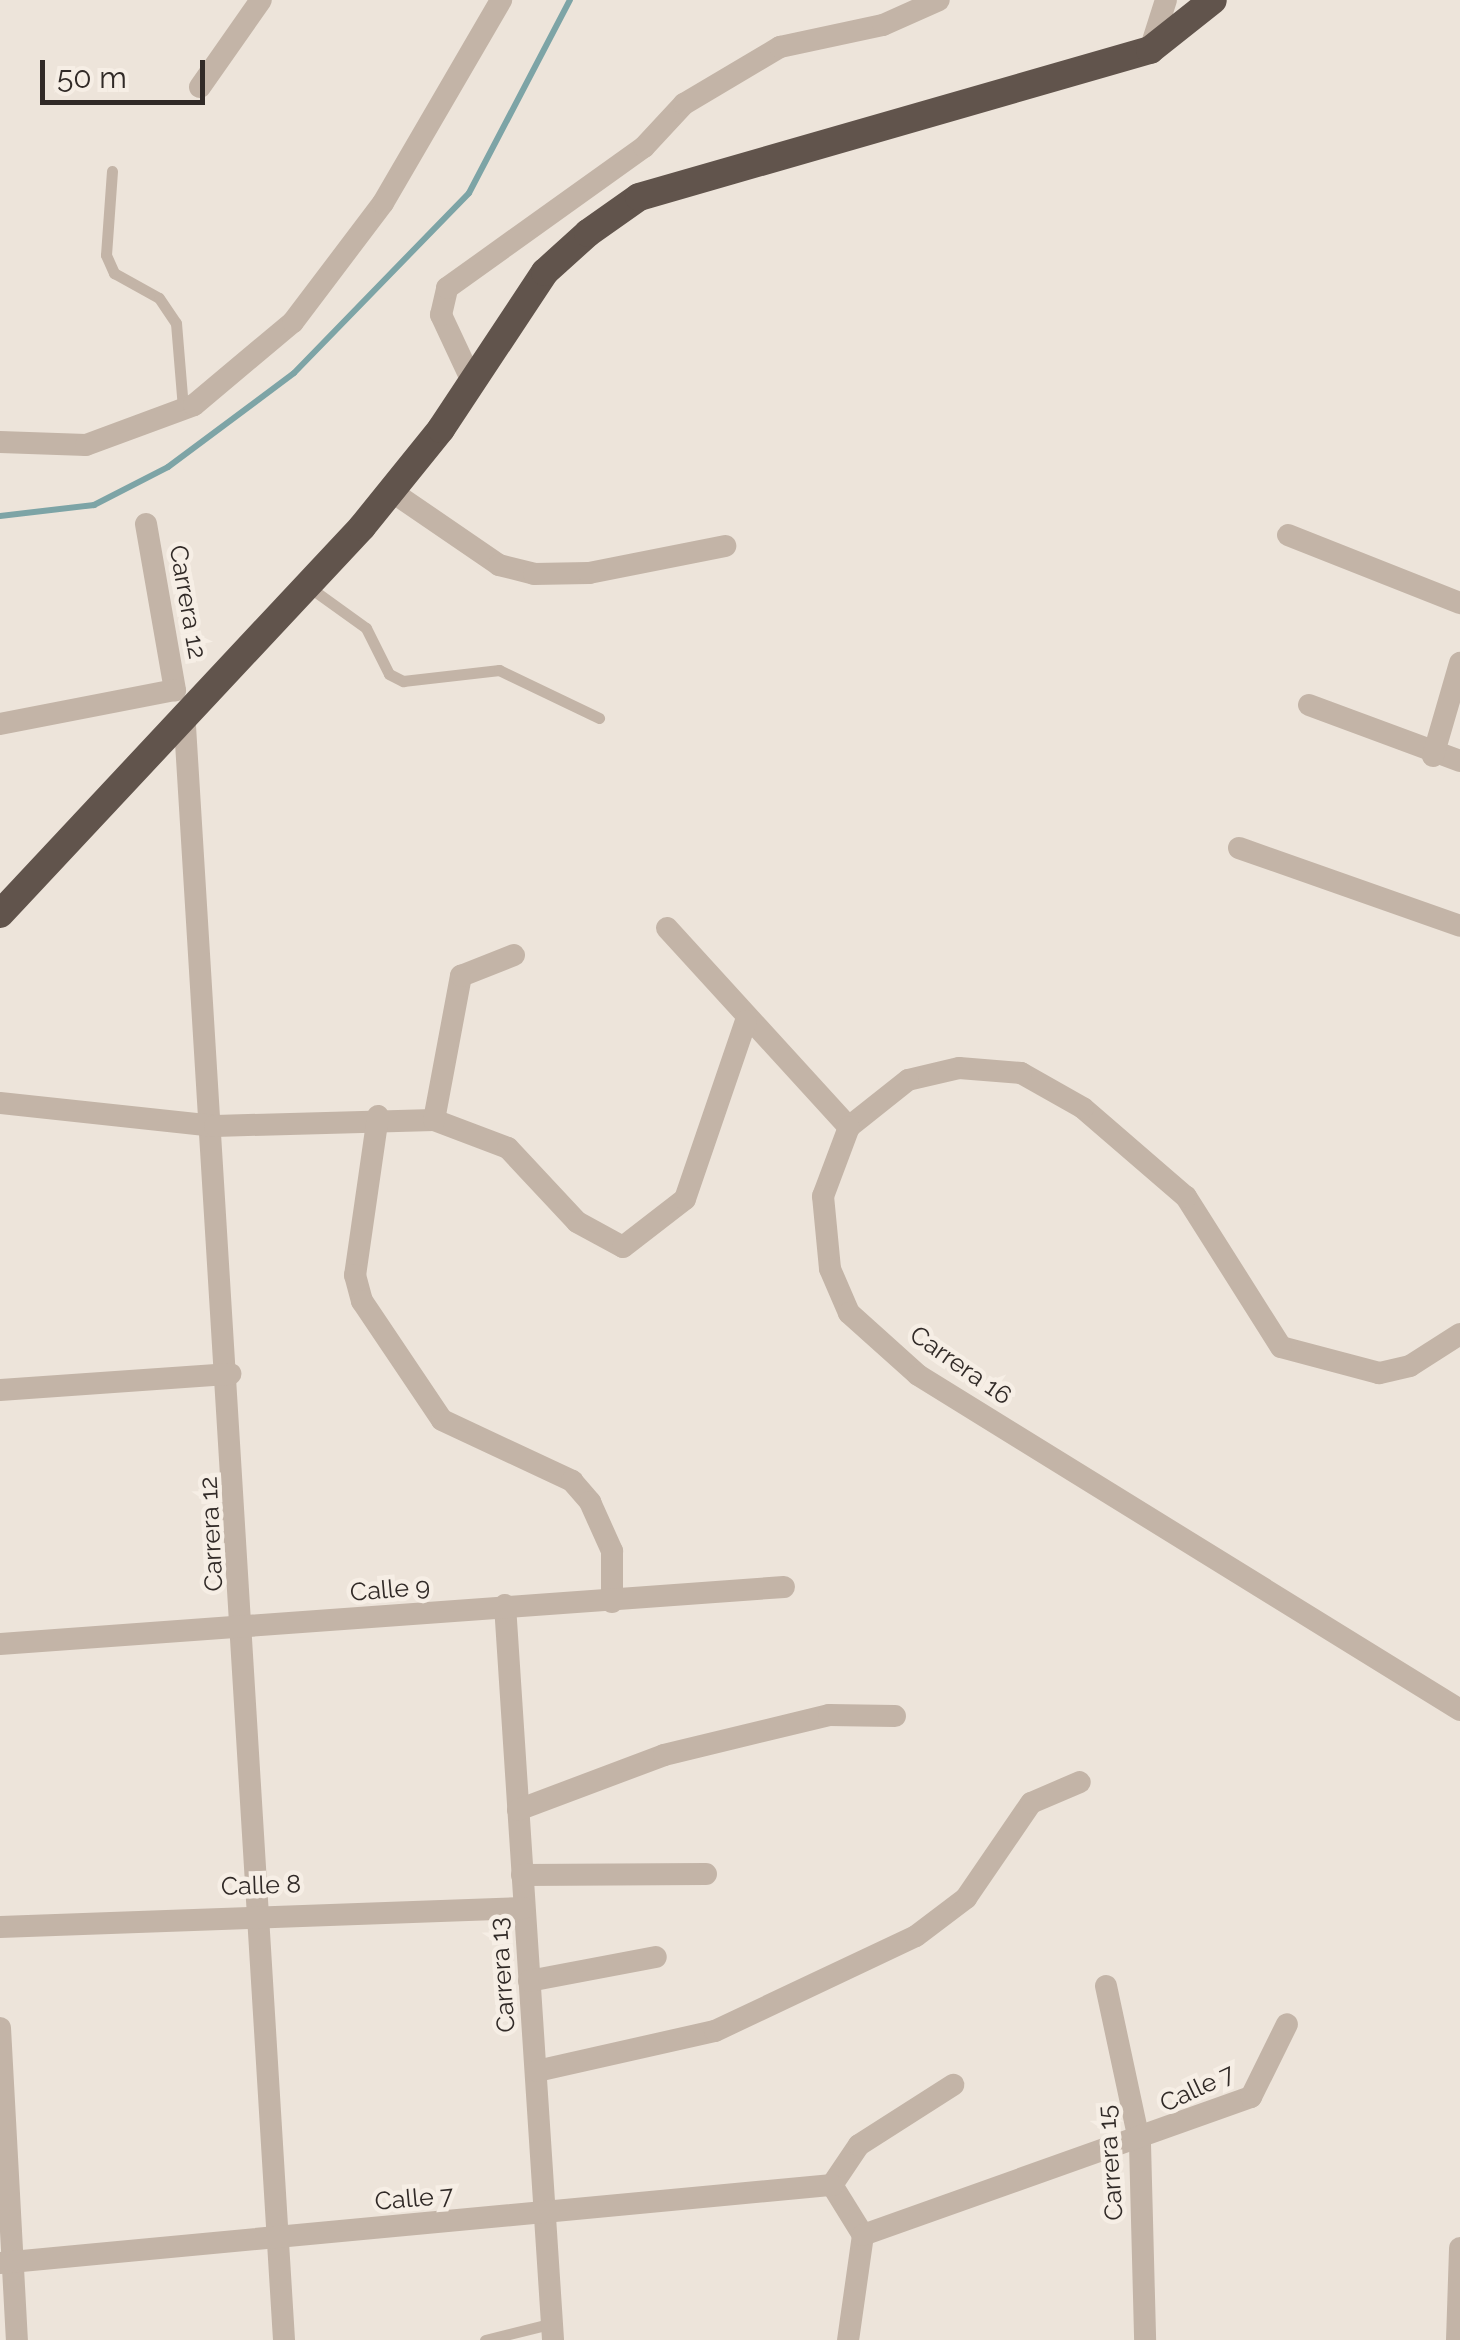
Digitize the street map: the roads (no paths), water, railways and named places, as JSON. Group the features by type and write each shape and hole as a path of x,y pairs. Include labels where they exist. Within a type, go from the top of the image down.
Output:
{"highway":[{"path":"0,914 192,719 392,492 545,272 640,197 1150,50 1213,0"}],"street":[{"path":"200,87 261,0"},
{"path":"0,442 86,444 182,409 293,322 383,203 501,0"},
{"path":"471,379 441,316 447,288 644,147 684,104 780,47 883,25 939,0"},
{"path":"1150,50 1166,0"},
{"path":"392,492 499,564 534,574 589,574 726,546"},
{"name":"Carrera 12","path":"146,524 175,690"},
{"path":"1288,535 1460,603"},
{"path":"1433,756 1460,663"},
{"path":"0,724 175,690 192,719"},
{"path":"1309,706 1433,756 1460,761"},
{"name":"Carrera 12","path":"192,719 277,2237 276,2339"},
{"path":"1238,848 1460,926"},
{"path":"666,928 746,1020 850,1126 908,1080 959,1068 1021,1072 1083,1108 1186,1197 1281,1347 1379,1373 1410,1366 1460,1334"},
{"path":"434,1120 461,976 514,955"},
{"path":"0,1103 216,1126 378,1116 434,1120 508,1148 576,1222 624,1247 685,1198 746,1020"},
{"path":"378,1116 355,1275 362,1302 442,1420 572,1482 590,1502 612,1551 612,1602"},
{"name":"Carrera 16","path":"850,1126 823,1196 830,1269 848,1312 918,1375 1460,1710"},
{"path":"0,1390 230,1374"},
{"name":"Calle 9","path":"0,1644 244,1630 505,1606 612,1602 784,1587"},
{"name":"Carrera 13","path":"505,1606 529,1980 549,2214 553,2332"},
{"path":"518,1810 664,1755 829,1715 895,1716"},
{"path":"536,2071 715,2031 916,1936 966,1898 1032,1803 1080,1782"},
{"path":"522,1875 706,1874"},
{"name":"Calle 8","path":"0,1927 260,1911 524,1908"},
{"path":"529,1980 656,1957"},
{"name":"Carrera 15","path":"1106,1986 1140,2144 1145,2340"},
{"name":"Calle 7","path":"863,2235 1140,2144 1251,2096 1287,2024"},
{"path":"0,2028 6,2263 18,2340"},
{"path":"848,2340 863,2235 832,2185 859,2145 953,2085"},
{"name":"Calle 7","path":"6,2263 832,2185"},
{"path":"1456,2340 1460,2248"}],"lane":[{"path":"112,172 106,255 114,273 159,298 176,323 182,409"},
{"path":"309,588 366,628 389,674 404,681 499,670 599,718"},
{"path":"485,2340 553,2332"}],"waterway":[{"path":"0,516 94,505 168,467 294,373 469,193 570,0"}]}
